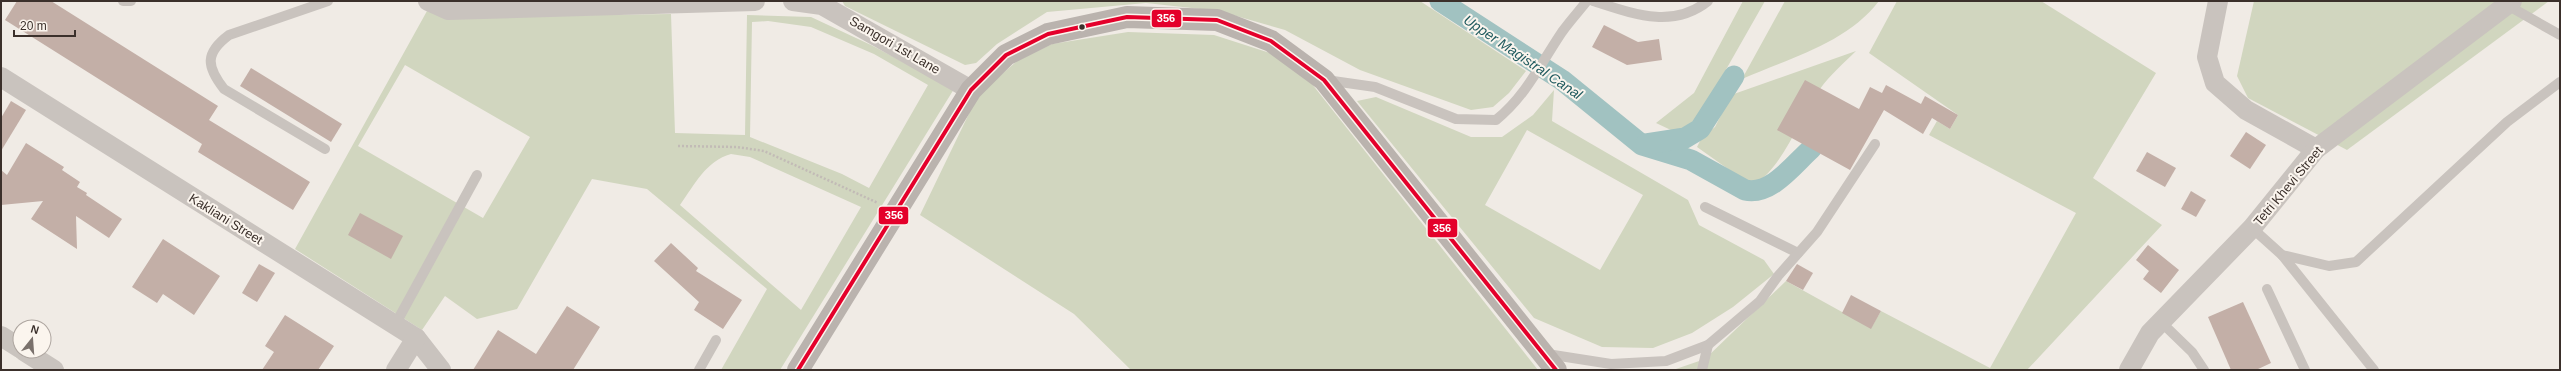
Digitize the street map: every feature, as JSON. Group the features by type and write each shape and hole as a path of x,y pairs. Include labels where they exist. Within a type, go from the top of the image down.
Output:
{"street":[{"path":"428,1 448,10 756,1"},
{"name":"Samgori 1st Lane","path":"793,1 822,3 971,90"},
{"path":"2218,1 2207,57 2215,83 2246,110 2316,149"},
{"name":"Tetri Khevi Street","path":"2128,370 2150,333 2252,228 2316,149 2510,3"},
{"path":"798,370 971,90 1006,56 1048,34 1127,17 1217,20 1271,41 1324,80 1549,362"},
{"name":"Kakliani Street","path":"1,77 416,338 441,370"},
{"path":"1,336 12,343"},
{"path":"396,370 416,338"},
{"path":"37,359 54,370"}],"lane":[{"path":"123,1 131,1"},
{"path":"325,149 224,89 213,76 210,63 211,54 217,44 229,34 328,1"},
{"path":"1324,80 1376,87 1456,119 1496,120 1512,108 1523,94 1560,36 1587,1"},
{"path":"1593,1 1642,17 1666,17 1700,7 1708,1"},
{"path":"2510,3 2560,35"},
{"path":"2282,255 2328,266 2356,262 2501,127 2560,82"},
{"path":"1549,362 1611,364 1666,361 1708,345 1760,301 1798,253 1817,232 1875,144"},
{"path":"395,325 477,174"},
{"path":"1705,207 1798,253"},
{"path":"2252,228 2282,255 2374,370"},
{"path":"2267,288 2305,370"},
{"path":"2161,322 2192,352 2204,370"},
{"path":"699,370 716,340"},
{"path":"1702,370 1708,345"}],"path":[{"path":"678,146 737,147 764,151 896,211"}],"green space":[{"path":"842,1 1420,1 1526,71 1509,93 1493,107 1471,110 1360,70 1285,30 1219,11 1146,3 1047,12 997,44 976,63 965,65 845,6"},
{"path":"1743,1 1765,1 1695,124 1673,131 1656,123 1694,93"},
{"path":"1785,1 1879,1 1866,16 1834,39 1798,56 1742,79"},
{"path":"1897,1 2041,1 2156,73 2093,178 2162,225 2027,370 1673,370 1705,359 1786,281 1871,328 1881,311 1990,368 2076,213 1929,135 1937,121 1950,129 1958,115 1869,53"},
{"path":"2254,1 2549,1 2347,150 2248,98 2237,76"},
{"path":"427,11 449,17 671,14 675,133 745,135 747,15 811,17 871,45 954,89 780,370 721,370 767,289 647,189 592,179 517,309 477,319 445,296 422,330 295,249","holes":["768,21 811,27 874,54 928,85 869,188 842,174 750,137 752,22","405,65 530,137 483,218 358,146","731,154 750,157 861,207 801,310 680,205 702,174 722,157"]},
{"path":"1128,32 1214,35 1270,53 1312,84 1538,370 1131,370 1074,314 920,215 978,95 1017,61 1052,44"},
{"path":"1856,51 1820,89 1775,165 1756,183 1745,181 1697,147 1702,137 1715,127 1731,95"},
{"path":"1554,90 1552,121 1688,200 1699,225 1764,260 1774,274 1733,307 1692,333 1653,348 1602,347 1534,318 1357,101 1376,97 1471,137 1502,137 1533,115","holes":["1527,130 1643,195 1600,270 1485,205"]}],"building":[{"path":"17,1 51,1 218,106 209,120 310,182 293,210 198,152 202,144 5,20"},
{"path":"1604,25 1638,42 1659,39 1662,60 1627,65 1592,47"},
{"path":"251,68 342,124 331,142 240,86"},
{"path":"1805,80 1859,109 1870,87 1882,93 1886,85 1921,104 1925,96 1958,115 1950,129 1932,118 1923,134 1884,110 1850,170 1777,130"},
{"path":"11,101 26,110 1,151 1,118"},
{"path":"2246,132 2266,145 2250,169 2230,156"},
{"path":"26,143 64,167 62,170 80,182 77,187 87,193 86,195 122,219 109,238 76,216 77,249 31,219 43,201 1,205 1,170 7,175"},
{"path":"2147,152 2176,168 2165,187 2136,171"},
{"path":"2191,191 2206,200 2196,217 2181,209"},
{"path":"360,213 403,236 391,259 348,235"},
{"path":"163,239 220,276 194,315 163,294 157,303 132,287"},
{"path":"671,243 698,268 696,271 742,300 723,329 694,310 699,302 654,261"},
{"path":"2148,245 2179,270 2161,293 2143,279 2149,271 2136,260"},
{"path":"259,264 275,273 257,302 242,293"},
{"path":"1797,264 1813,273 1803,290 1786,281"},
{"path":"1851,295 1881,311 1871,329 1842,313"},
{"path":"2243,302 2271,363 2256,370 2231,370 2208,317"},
{"path":"567,306 600,327 573,370 473,370 498,330 536,354"},
{"path":"285,315 334,346 318,370 262,370 274,352 265,346"}],"waterway":[{"name":"Upper Magistral Canal","path":"1440,1 1562,80 1642,145 1691,160 1745,190 1755,191 1773,184 1790,170 1811,149"},
{"name":"Upper Magistral Canal","path":"1646,144 1685,138 1700,129 1734,76"}],"transit line":[{"name":"356","path":"798,370 971,90 1006,55 1048,34 1127,17 1217,20 1271,41 1324,80 1556,370"}]}
